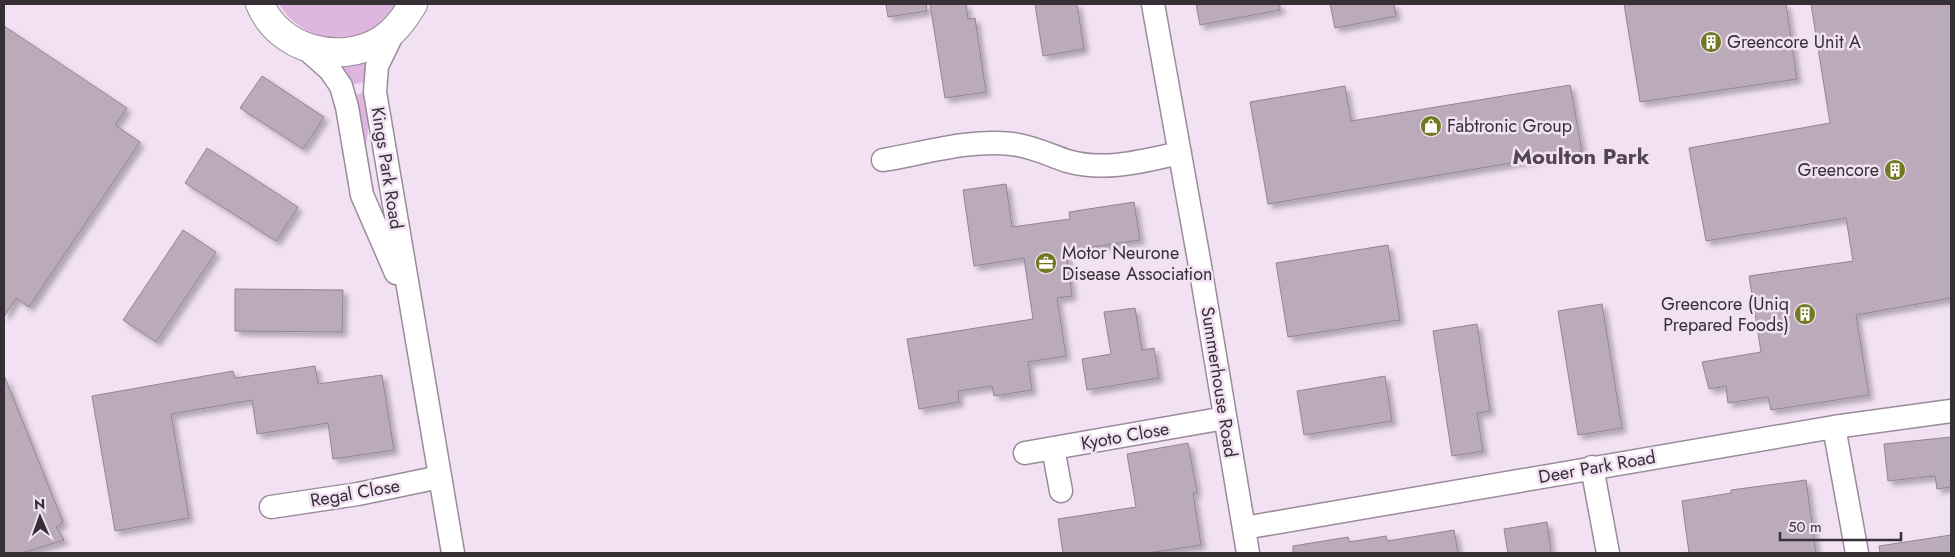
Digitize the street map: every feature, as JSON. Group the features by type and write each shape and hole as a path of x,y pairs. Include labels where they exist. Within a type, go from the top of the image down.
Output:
{"main road":[{"path":"246,4 265,12 279,30 303,46 335,53 351,52 381,40 405,18 413,4"}],"street":[{"name":"Summerhouse Road","path":"1154,4 1248,553"},
{"name":"Kings Park Road","path":"394,30 377,66 374,92 452,553"},
{"name":"Kings Park Road","path":"303,46 330,70 341,86 347,107 362,195 412,308"},
{"path":"884,160 991,143 1014,144 1066,160 1099,166 1136,163 1180,153"},
{"name":"Deer Park Road","path":"1244,528 1592,467 1834,427 1951,411"},
{"name":"Kyoto Close","path":"1025,453 1225,418"},
{"path":"1834,427 1857,553"},
{"path":"1053,448 1061,490"},
{"path":"1592,467 1608,553"},
{"name":"Regal Close","path":"271,507 358,494 440,478"}],"shaded area":[{"path":"279,4 401,4 374,31 354,39 342,40 319,36 299,26"},
{"path":"366,61 366,82 349,85 341,66"},
{"path":"366,92 370,118 366,145 376,202 373,202 354,95"}],"building":[{"path":"886,4 926,4 927,11 888,17"},
{"path":"930,4 966,4 968,19 975,18 986,92 945,98"},
{"path":"1035,4 1077,4 1084,49 1043,56"},
{"path":"1196,4 1280,4 1280,10 1200,25"},
{"path":"1330,4 1394,4 1396,16 1335,28"},
{"name":"Greencore Unit A","path":"1624,4 1786,4 1797,79 1640,102"},
{"path":"1811,4 1951,4 1951,298 1856,315 1869,395 1771,410 1768,397 1728,403 1726,386 1709,389 1702,362 1761,352 1749,276 1853,261 1846,218 1706,241 1689,148 1830,123"},
{"path":"4,26 127,108 115,125 140,142 29,307 16,298 4,317"},
{"path":"262,76 324,117 303,149 240,108"},
{"path":"1570,85 1582,151 1268,204 1250,102 1345,86 1351,121"},
{"path":"207,148 298,207 276,241 185,183"},
{"path":"1006,184 1012,227 1070,219 1069,212 1134,202 1140,240 1066,251 1072,296 1057,298 1066,356 1028,362 1032,390 994,396 992,386 958,391 959,402 919,409 907,339 1033,319 1024,258 974,266 963,190"},
{"path":"183,230 216,252 156,342 123,320"},
{"path":"1388,245 1400,320 1288,337 1276,263"},
{"path":"235,289 343,290 342,332 235,331"},
{"path":"1602,304 1622,428 1578,435 1558,311"},
{"path":"1135,308 1142,350 1154,348 1159,378 1087,390 1082,359 1111,354 1104,312"},
{"path":"1477,324 1490,411 1477,413 1483,451 1452,456 1433,331"},
{"path":"315,366 318,384 382,375 394,450 333,459 328,423 257,434 252,400 171,414 189,518 115,531 92,396 233,371 235,378"},
{"path":"4,375 63,522 56,527 64,540 22,553 4,553"},
{"path":"1385,376 1392,421 1304,435 1297,391"},
{"path":"1951,437 1951,487 1937,489 1935,476 1888,481 1884,444"},
{"path":"1188,443 1197,492 1193,493 1201,545 1148,553 1063,553 1058,519 1136,507 1127,454"},
{"path":"1806,480 1816,553 1689,553 1682,501 1731,493 1731,490"},
{"path":"1547,522 1551,553 1508,553 1504,529"},
{"path":"1454,530 1458,553 1293,553 1293,546 1348,537 1349,542 1386,536 1387,541"},
{"path":"1951,535 1951,553 1880,553 1879,546"}],"place":[{"name":"Greencore Unit A","path":"1711,42"},
{"name":"Fabtronic Group","path":"1431,126"},
{"name":"Greencore","path":"1895,170"},
{"name":"Motor Neurone Disease Association","path":"1046,263"},
{"name":"Greencore (Uniq Prepared Foods)","path":"1805,314"}],"district":[{"name":"Moulton Park","path":"1581,156"}]}
